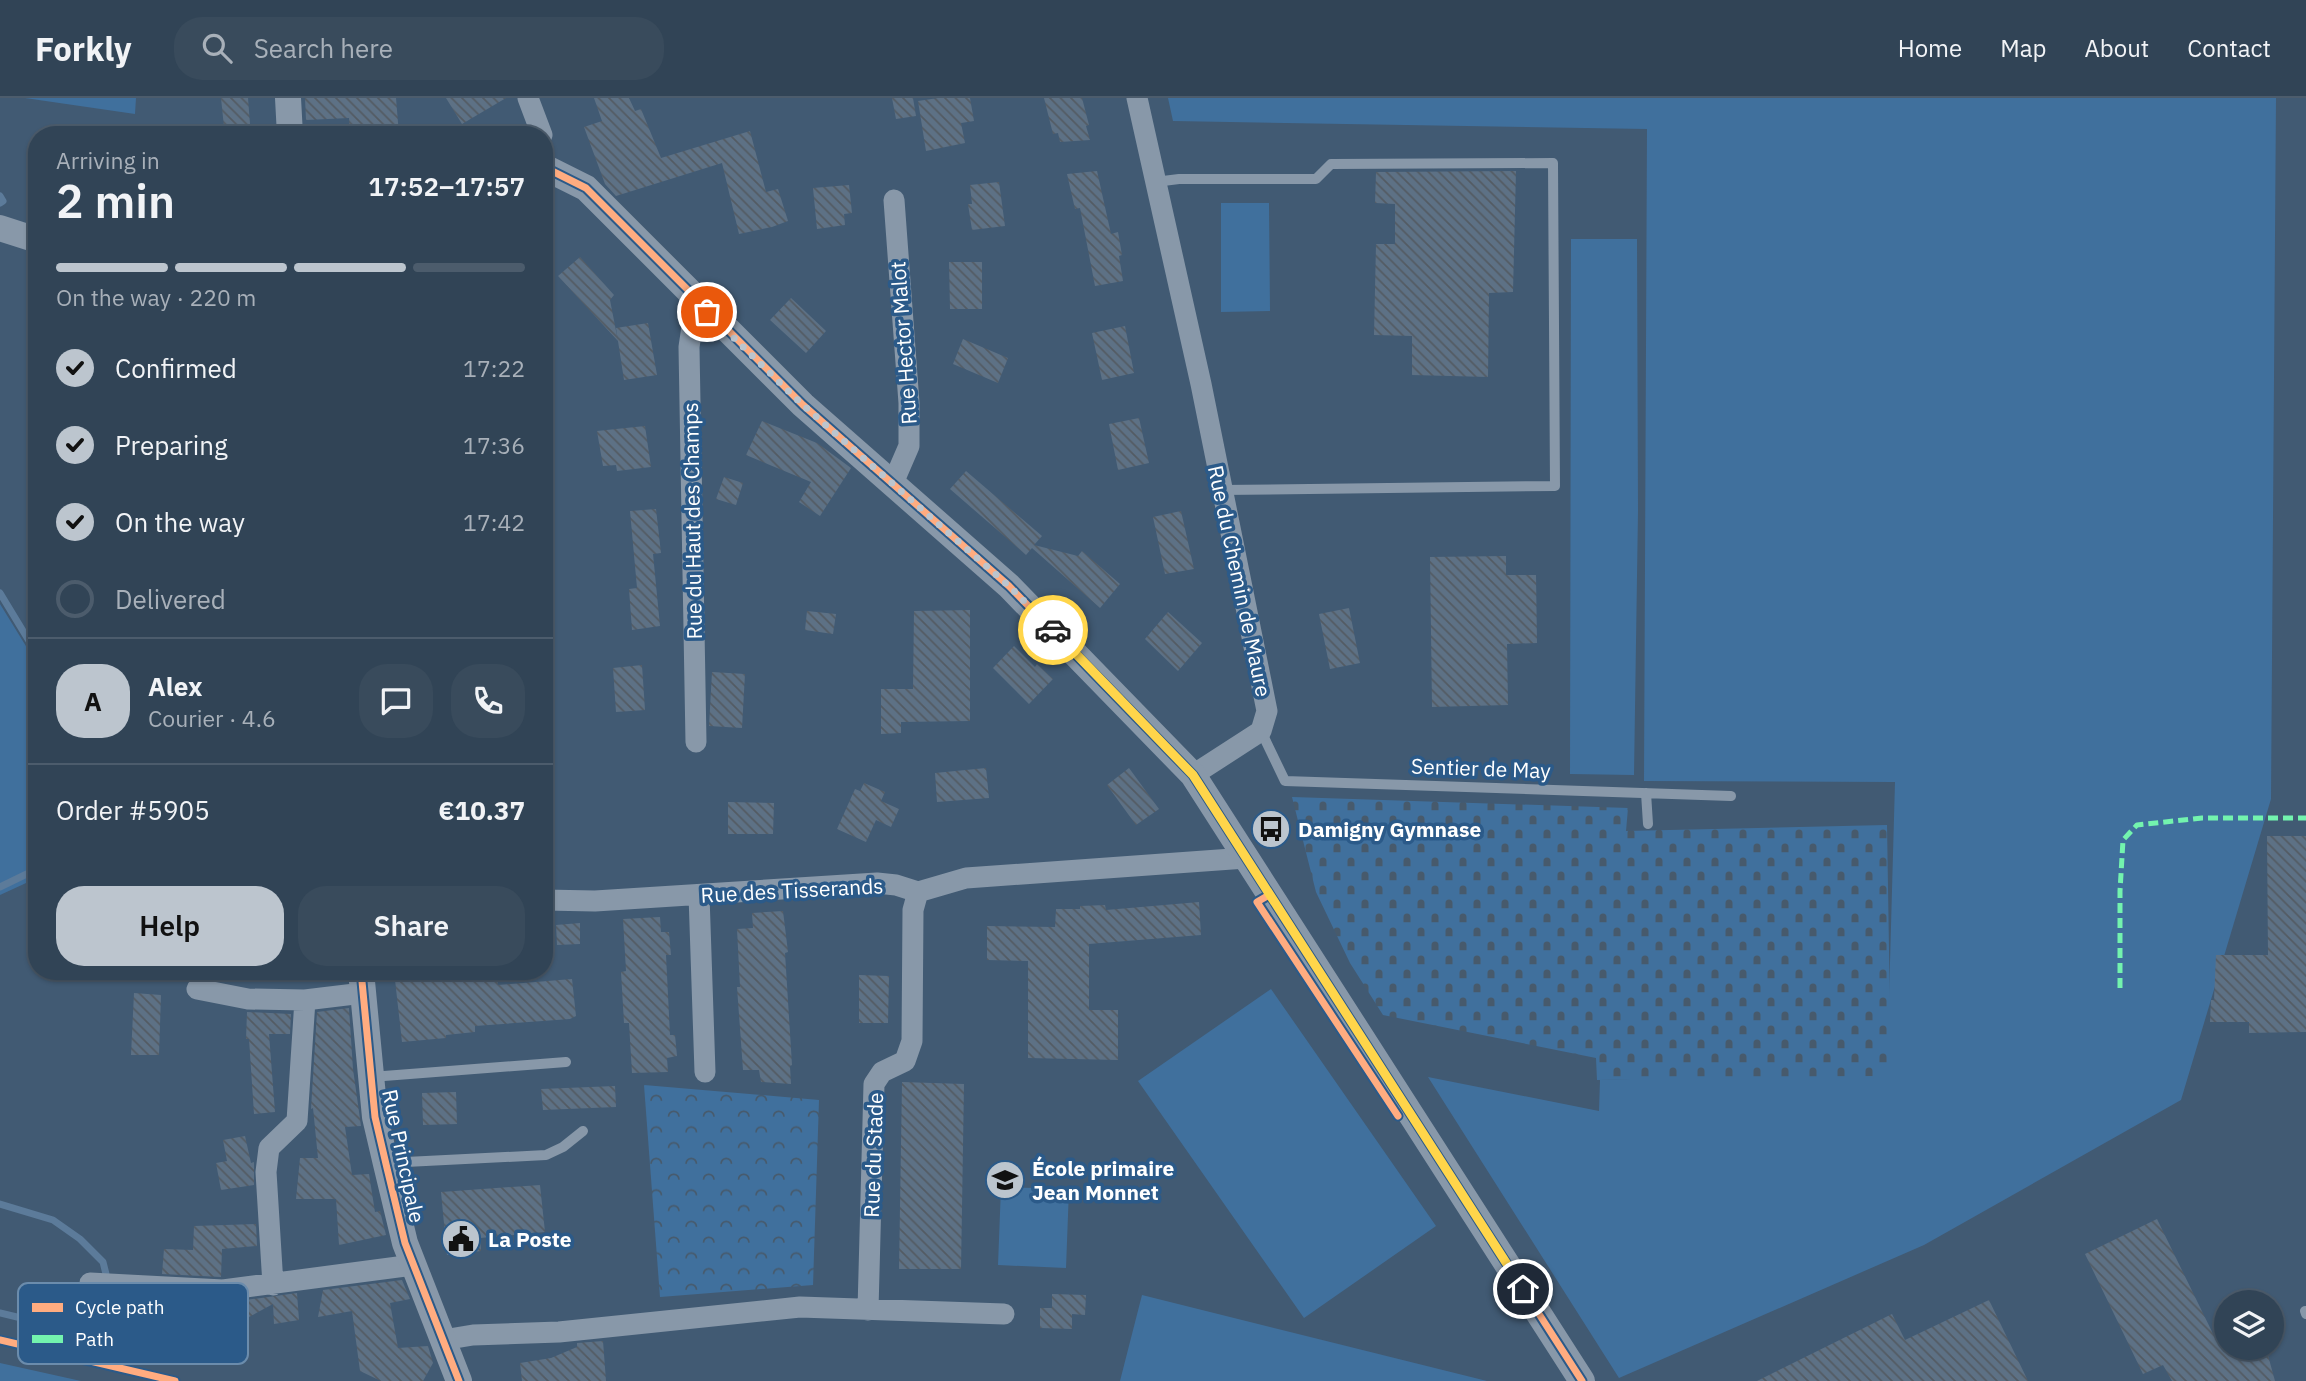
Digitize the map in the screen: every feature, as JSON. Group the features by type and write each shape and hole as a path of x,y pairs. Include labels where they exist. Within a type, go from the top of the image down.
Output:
{"street":[{"path":"288,98 290,126"},
{"path":"528,98 539,126"},
{"name":"Rue du Chemin de Maure","path":"1137,98 1201,384 1267,711 1261,731"},
{"path":"553,170 586,188 803,405 1009,586 1193,775 1582,1381"},
{"name":"Rue Hector Malot","path":"893,483 909,446 909,403 894,200"},
{"path":"2,229 28,237"},
{"name":"Rue du Haut des Champs","path":"696,300 689,347 696,742"},
{"path":"1193,775 1261,731"},
{"name":"Rue des Tisserands","path":"553,900 596,901 877,883 896,885 918,892 966,878 1246,858"},
{"name":"Rue du Stade","path":"869,1310 874,1084 882,1073 905,1061 912,1041 913,910 918,892"},
{"path":"699,894 705,1072"},
{"path":"197,989 248,999 305,1000 362,982"},
{"name":"Rue Principale","path":"362,982 375,1117 405,1244 459,1381"},
{"path":"273,1285 266,1172 269,1148 297,1121 305,1000"},
{"path":"248,1288 414,1265"},
{"path":"443,1340 473,1335 559,1332 800,1307 1004,1314"}],"lane":[{"path":"1155,182 1179,179 1316,179 1331,164 1553,163 1555,486 1221,490"},
{"name":"Sentier de May","path":"1261,731 1285,781 1731,796"},
{"path":"1646,793 1648,824"},
{"path":"371,1077 566,1062"},
{"path":"386,1164 546,1155 563,1147 583,1131"}],"green space":[{"path":"25,98 136,98 135,114"},
{"path":"1168,98 2276,98 2271,799 2181,1100 1924,1245 1619,1378 1428,1077 1599,1111 1600,1080 1887,1071 1895,782 1644,781 1647,129 1173,121"},
{"path":"1221,203 1269,203 1270,311 1221,312"},
{"path":"1571,239 1637,239 1638,511 1634,775 1570,774"},
{"path":"0,604 28,649 28,882 0,895"},
{"path":"1292,797 1628,808 1626,831 1887,825 1891,1076 1597,1080 1596,1058 1383,1015 1350,963 1316,892"},
{"path":"1271,989 1436,1226 1304,1318 1138,1081"},
{"path":"644,1085 819,1100 813,1285 660,1297"},
{"path":"1001,1187 1069,1189 1066,1268 998,1265"},
{"path":"1142,1295 1487,1381 1120,1381"},
{"path":"0,1363 81,1381 0,1381"}],"building":[{"path":"221,98 248,98 250,124 224,126"},
{"path":"305,98 396,98 398,126 349,126 349,118 306,120"},
{"path":"446,98 506,98 462,124"},
{"path":"594,98 629,98 635,111 641,109 661,158 750,131 766,192 778,189 788,221 739,234 722,163 616,196 605,184 584,127 602,121"},
{"path":"892,98 913,98 916,116 896,119"},
{"path":"970,98 974,121 961,123 965,143 926,151 918,101"},
{"path":"1044,98 1082,98 1090,140 1060,142 1058,133 1053,134"},
{"path":"1097,171 1111,234 1118,232 1123,281 1095,286 1080,208 1075,209 1067,174"},
{"path":"1516,171 1513,292 1489,293 1488,377 1412,375 1412,336 1374,335 1376,244 1395,244 1395,204 1375,203 1376,172"},
{"path":"999,182 1005,226 972,230 968,204 972,204 970,185"},
{"path":"849,185 852,213 844,214 845,225 817,229 813,188"},
{"path":"580,257 614,295 610,300 618,341 558,276"},
{"path":"949,262 982,262 982,309 950,309"},
{"path":"791,298 826,331 806,353 770,320"},
{"path":"648,323 657,375 624,380 616,328"},
{"path":"1125,326 1134,373 1102,380 1092,333"},
{"path":"963,339 1008,358 998,383 953,364"},
{"path":"1139,418 1149,463 1118,470 1109,424"},
{"path":"762,421 817,443 851,468 820,516 799,502 811,482 746,455"},
{"path":"645,426 651,467 617,471 616,465 603,466 597,431"},
{"path":"966,471 1042,536 1034,545 1078,556 1082,551 1120,584 1100,608 1032,548 1026,555 950,489"},
{"path":"724,477 743,483 736,505 716,499"},
{"path":"656,509 661,553 653,554 660,626 632,630 629,589 637,588 630,511"},
{"path":"1181,511 1194,569 1165,574 1153,517"},
{"path":"1506,556 1506,575 1536,575 1537,643 1507,644 1508,705 1432,707 1430,557"},
{"path":"1349,608 1360,663 1330,669 1319,614"},
{"path":"970,610 970,721 901,722 901,733 881,734 881,689 913,689 914,611"},
{"path":"807,611 836,614 833,634 805,630"},
{"path":"1168,612 1202,643 1178,671 1145,639"},
{"path":"1014,646 1035,667 1037,664 1053,679 1029,704 993,668"},
{"path":"642,665 645,710 616,712 613,668"},
{"path":"712,672 745,674 742,728 709,726"},
{"path":"986,768 989,798 937,802 935,773"},
{"path":"1129,768 1159,809 1136,825 1107,785"},
{"path":"864,783 885,792 881,801 899,809 891,827 876,820 866,842 837,829 855,789 860,791"},
{"path":"728,802 774,803 773,834 728,834"},
{"path":"2267,836 2306,836 2306,1032 2249,1033 2249,1022 2210,1022 2216,955 2268,955"},
{"path":"1199,902 1201,935 1089,944 1089,1010 1118,1010 1118,1060 1028,1058 1028,961 987,960 987,926 1055,927 1056,909 1080,909 1080,906 1105,905 1106,910"},
{"path":"783,911 788,952 785,953 791,1084 761,1082 759,1070 743,1070 737,987 740,987 737,929 753,928 752,913"},
{"path":"660,917 661,932 669,932 671,955 666,955 670,1035 675,1035 677,1056 667,1058 668,1072 632,1073 629,1023 624,1023 621,972 626,971 623,919"},
{"path":"580,923 580,944 557,945 556,925"},
{"path":"859,975 889,976 888,1023 859,1023"},
{"path":"572,979 576,1016 570,1019 475,1026 475,1032 402,1042 395,980 497,980 498,985"},
{"path":"134,993 161,995 159,1055 131,1055"},
{"path":"349,1008 353,1069 361,1126 345,1127 352,1175 369,1174 375,1212 380,1211 386,1235 339,1245 336,1199 296,1199 300,1158 318,1158 313,1108 311,1109 317,1012"},
{"path":"247,1012 291,1014 290,1034 269,1034 275,1112 254,1114 249,1039 246,1039"},
{"path":"902,1082 964,1084 961,1269 899,1269"},
{"path":"615,1086 616,1107 543,1110 541,1089"},
{"path":"456,1092 457,1124 423,1125 422,1093"},
{"path":"245,1136 251,1163 254,1162 254,1185 221,1190 216,1163 227,1161 223,1140"},
{"path":"540,1185 545,1232 480,1238 481,1251 447,1255 441,1192"},
{"path":"2157,1219 2214,1336 2214,1360 2269,1360 2275,1381 2172,1381 2163,1365 2143,1374 2085,1254"},
{"path":"256,1224 257,1246 222,1249 221,1277 162,1274 164,1249 193,1250 194,1226"},
{"path":"402,1280 410,1299 390,1303 398,1348 428,1346 433,1363 423,1381 381,1381 360,1371 352,1311 318,1317 323,1290"},
{"path":"297,1293 299,1320 274,1324 273,1304 248,1317 248,1300"},
{"path":"1052,1294 1086,1295 1085,1315 1072,1314 1072,1329 1040,1328 1040,1308 1052,1308"},
{"path":"1989,1300 2028,1381 1757,1381 1892,1314 1905,1340"},
{"path":"603,1341 606,1381 522,1381 520,1363 551,1358 577,1347 577,1343"}],"waterway":[{"path":"0,196 3,201 0,203"},
{"path":"0,593 28,639"},
{"path":"0,887 28,873"},
{"path":"0,1204 53,1220 80,1239 103,1262 106,1274 104,1283"},
{"path":"0,1313 18,1317"}],"marked path":[{"path":"2120,988 2123,840 2137,825 2202,818 2306,818"}],"cycle path":[{"path":"553,172 586,188 803,405 1009,586 1193,775 1582,1381"},
{"path":"1269,895 1257,902 1398,1116"},
{"path":"362,980 375,1117 405,1243 459,1381"},
{"path":"0,1340 18,1344"},
{"path":"102,1364 175,1381"}],"way so far":[{"path":"707,312 803,405 1009,586 1053,630"}],"place":[{"name":"Damigny Gymnase","path":"1271,829"},
{"name":"École primaire Jean Monnet","path":"1005,1180"},
{"name":"La Poste","path":"461,1239"}],"route":[{"path":"1053,630 1193,775 1523,1289"}]}
